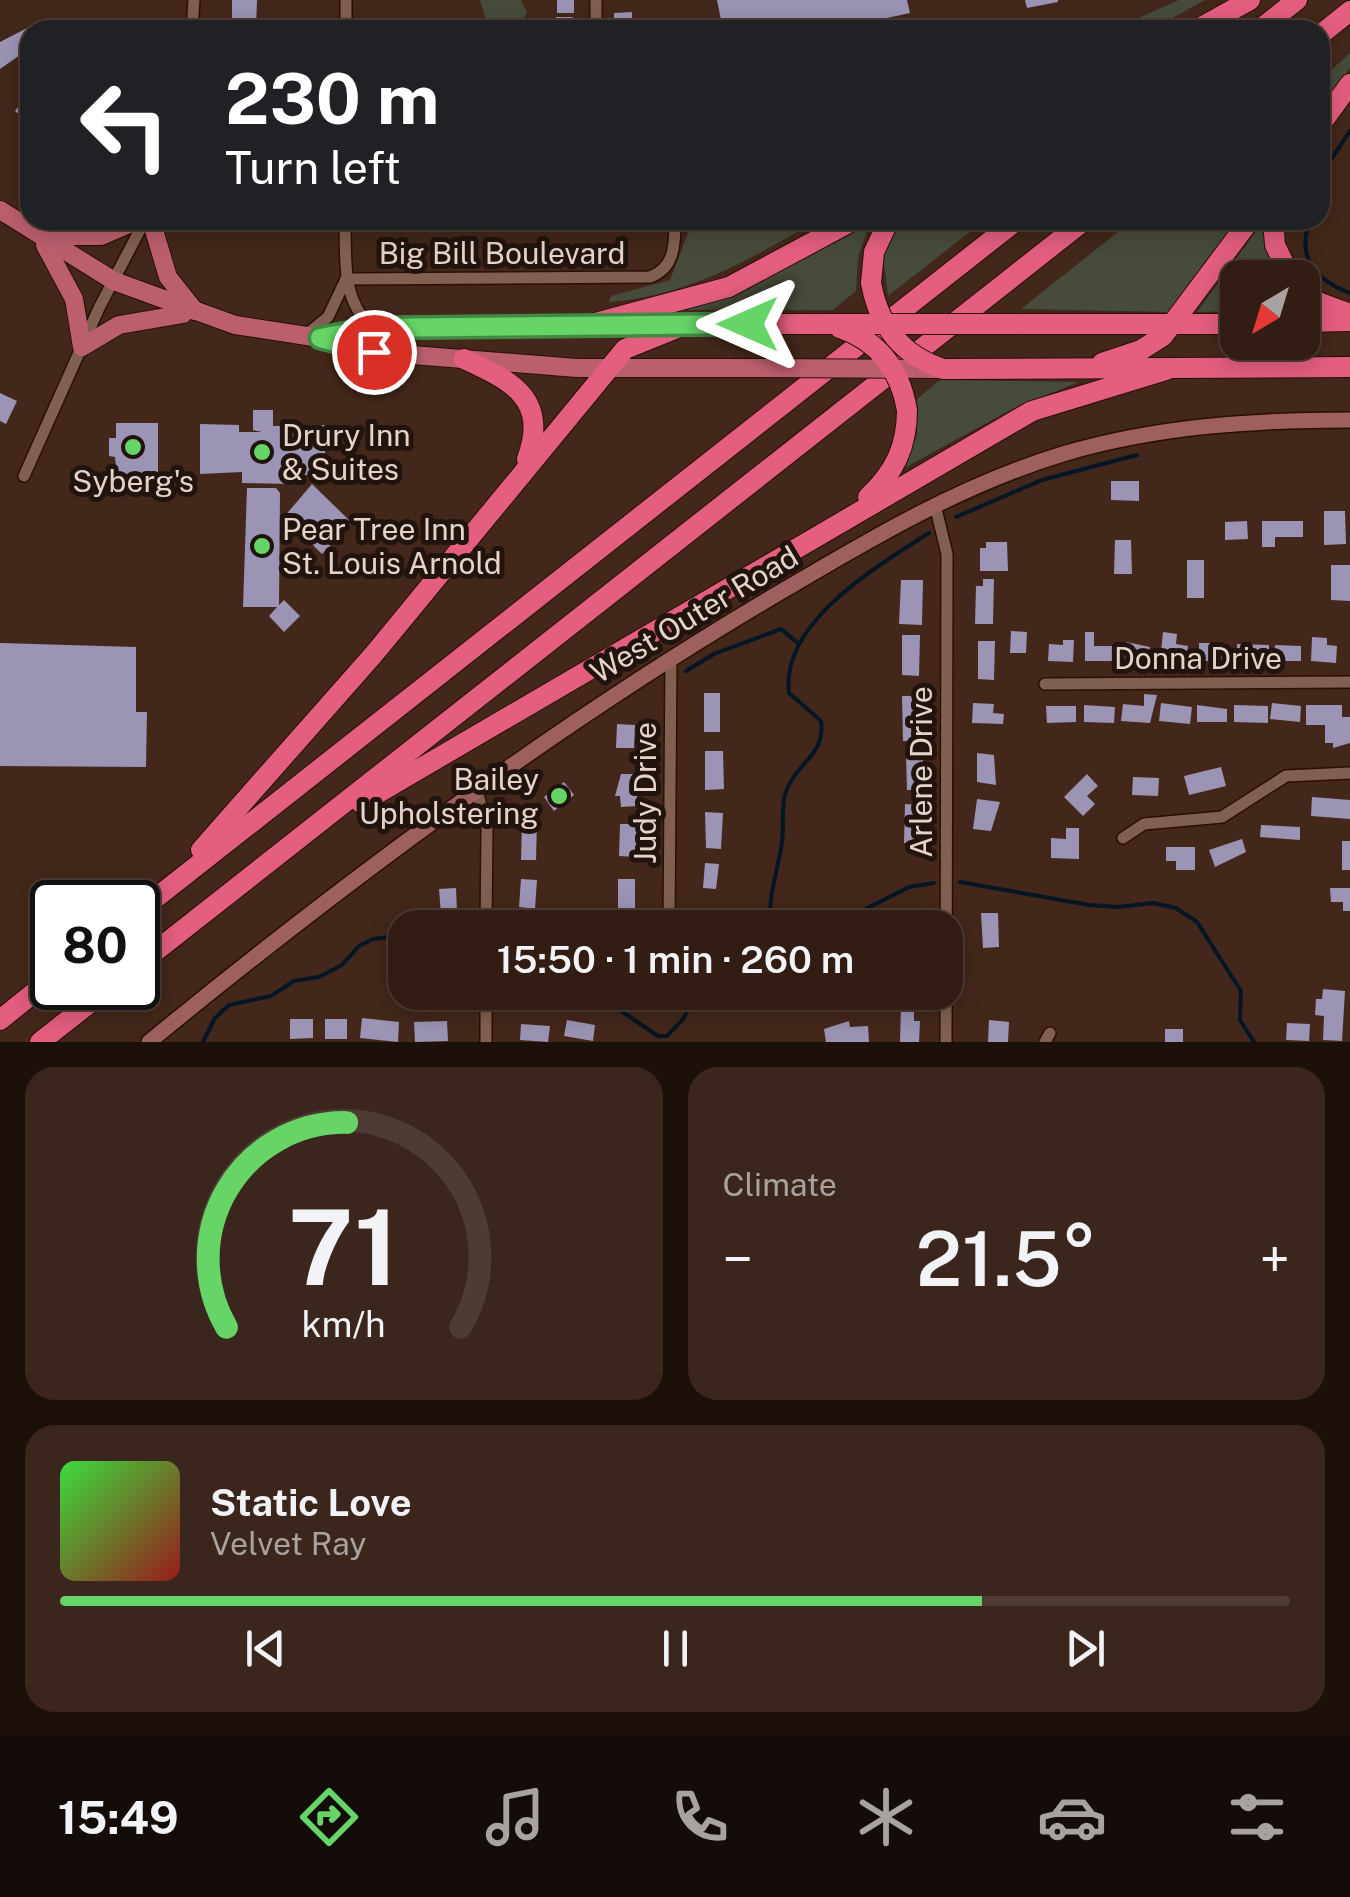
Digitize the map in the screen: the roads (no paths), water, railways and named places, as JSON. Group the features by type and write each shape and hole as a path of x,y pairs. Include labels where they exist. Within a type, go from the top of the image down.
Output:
{"highway":[{"path":"1214,20 1250,0"},
{"path":"1272,20 1297,0"},
{"path":"1330,27 1350,12"},
{"path":"1330,111 1350,84"},
{"path":"588,325 729,287 835,230"},
{"path":"884,230 874,252 872,283 884,324 907,352 951,369 1350,367"},
{"path":"160,895 1004,230"},
{"path":"160,948 1072,230"},
{"path":"1081,370 1141,350 1173,326 1243,230"},
{"path":"1274,230 1282,260"},
{"path":"1320,303 1350,314"},
{"path":"1320,322 1350,322"},
{"path":"166,890 374,654 606,368 634,343 687,324 1220,325"},
{"path":"824,324 866,339 894,369 907,410 907,429 895,466 849,515"},
{"path":"464,359 504,378 531,408 532,444 524,466"},
{"path":"287,848 1032,411 1166,370"},
{"path":"0,1020 30,996"},
{"path":"40,1042 81,1010"}],"main road":[{"path":"29,230 114,281 199,315 374,352 606,368 951,369"},
{"path":"35,234 67,239 102,236 116,230"},
{"path":"152,230 168,277 199,315"},
{"path":"35,234 63,272 79,317 82,347 119,325 140,319 199,315"},
{"path":"312,337 372,328 687,324"}],"street":[{"path":"24,476 82,347 142,230"},
{"path":"345,230 346,279 358,314 372,328"},
{"name":"Big Bill Boulevard","path":"346,279 650,277 664,270 672,258 675,230"},
{"path":"312,337 328,317 346,279"},
{"name":"West Outer Road","path":"149,1042 477,792 671,658 935,505 1042,461 1134,437 1232,423 1350,420"},
{"name":"Arlene Drive","path":"935,505 947,554 946,1042"},
{"name":"Judy Drive","path":"669,910 671,658"},
{"name":"Donna Drive","path":"1046,684 1350,682"},
{"path":"1124,838 1144,824 1222,817 1286,776 1350,773"},
{"path":"477,792 487,827 486,910"},
{"path":"486,1010 486,1042"}],"waterway":[{"path":"1330,161 1350,131"},
{"path":"1307,230 1305,246 1312,266 1327,281 1350,293"},
{"path":"956,517 1042,480 1137,455"},
{"path":"770,910 782,842 785,795 814,752 821,733 821,721 789,693 790,667 800,643 836,599 929,533"},
{"path":"686,671 714,654 781,629 799,644"},
{"path":"960,882 1089,905 1153,903 1176,908 1197,922 1241,991 1240,1020 1254,1042"},
{"path":"864,910 909,887 934,883"},
{"path":"203,1042 215,1018 229,1005 271,996 294,981 319,977 342,965 359,946 388,937"},
{"path":"620,1010 658,1036 667,1036 688,1010"}],"place":[{"name":"Syberg's","path":"133,447"},
{"name":"Drury Inn & Suites","path":"262,452"},
{"name":"Pear Tree Inn St. Louis Arnold","path":"262,546"},
{"name":"Bailey Upholstering","path":"559,796"}]}
